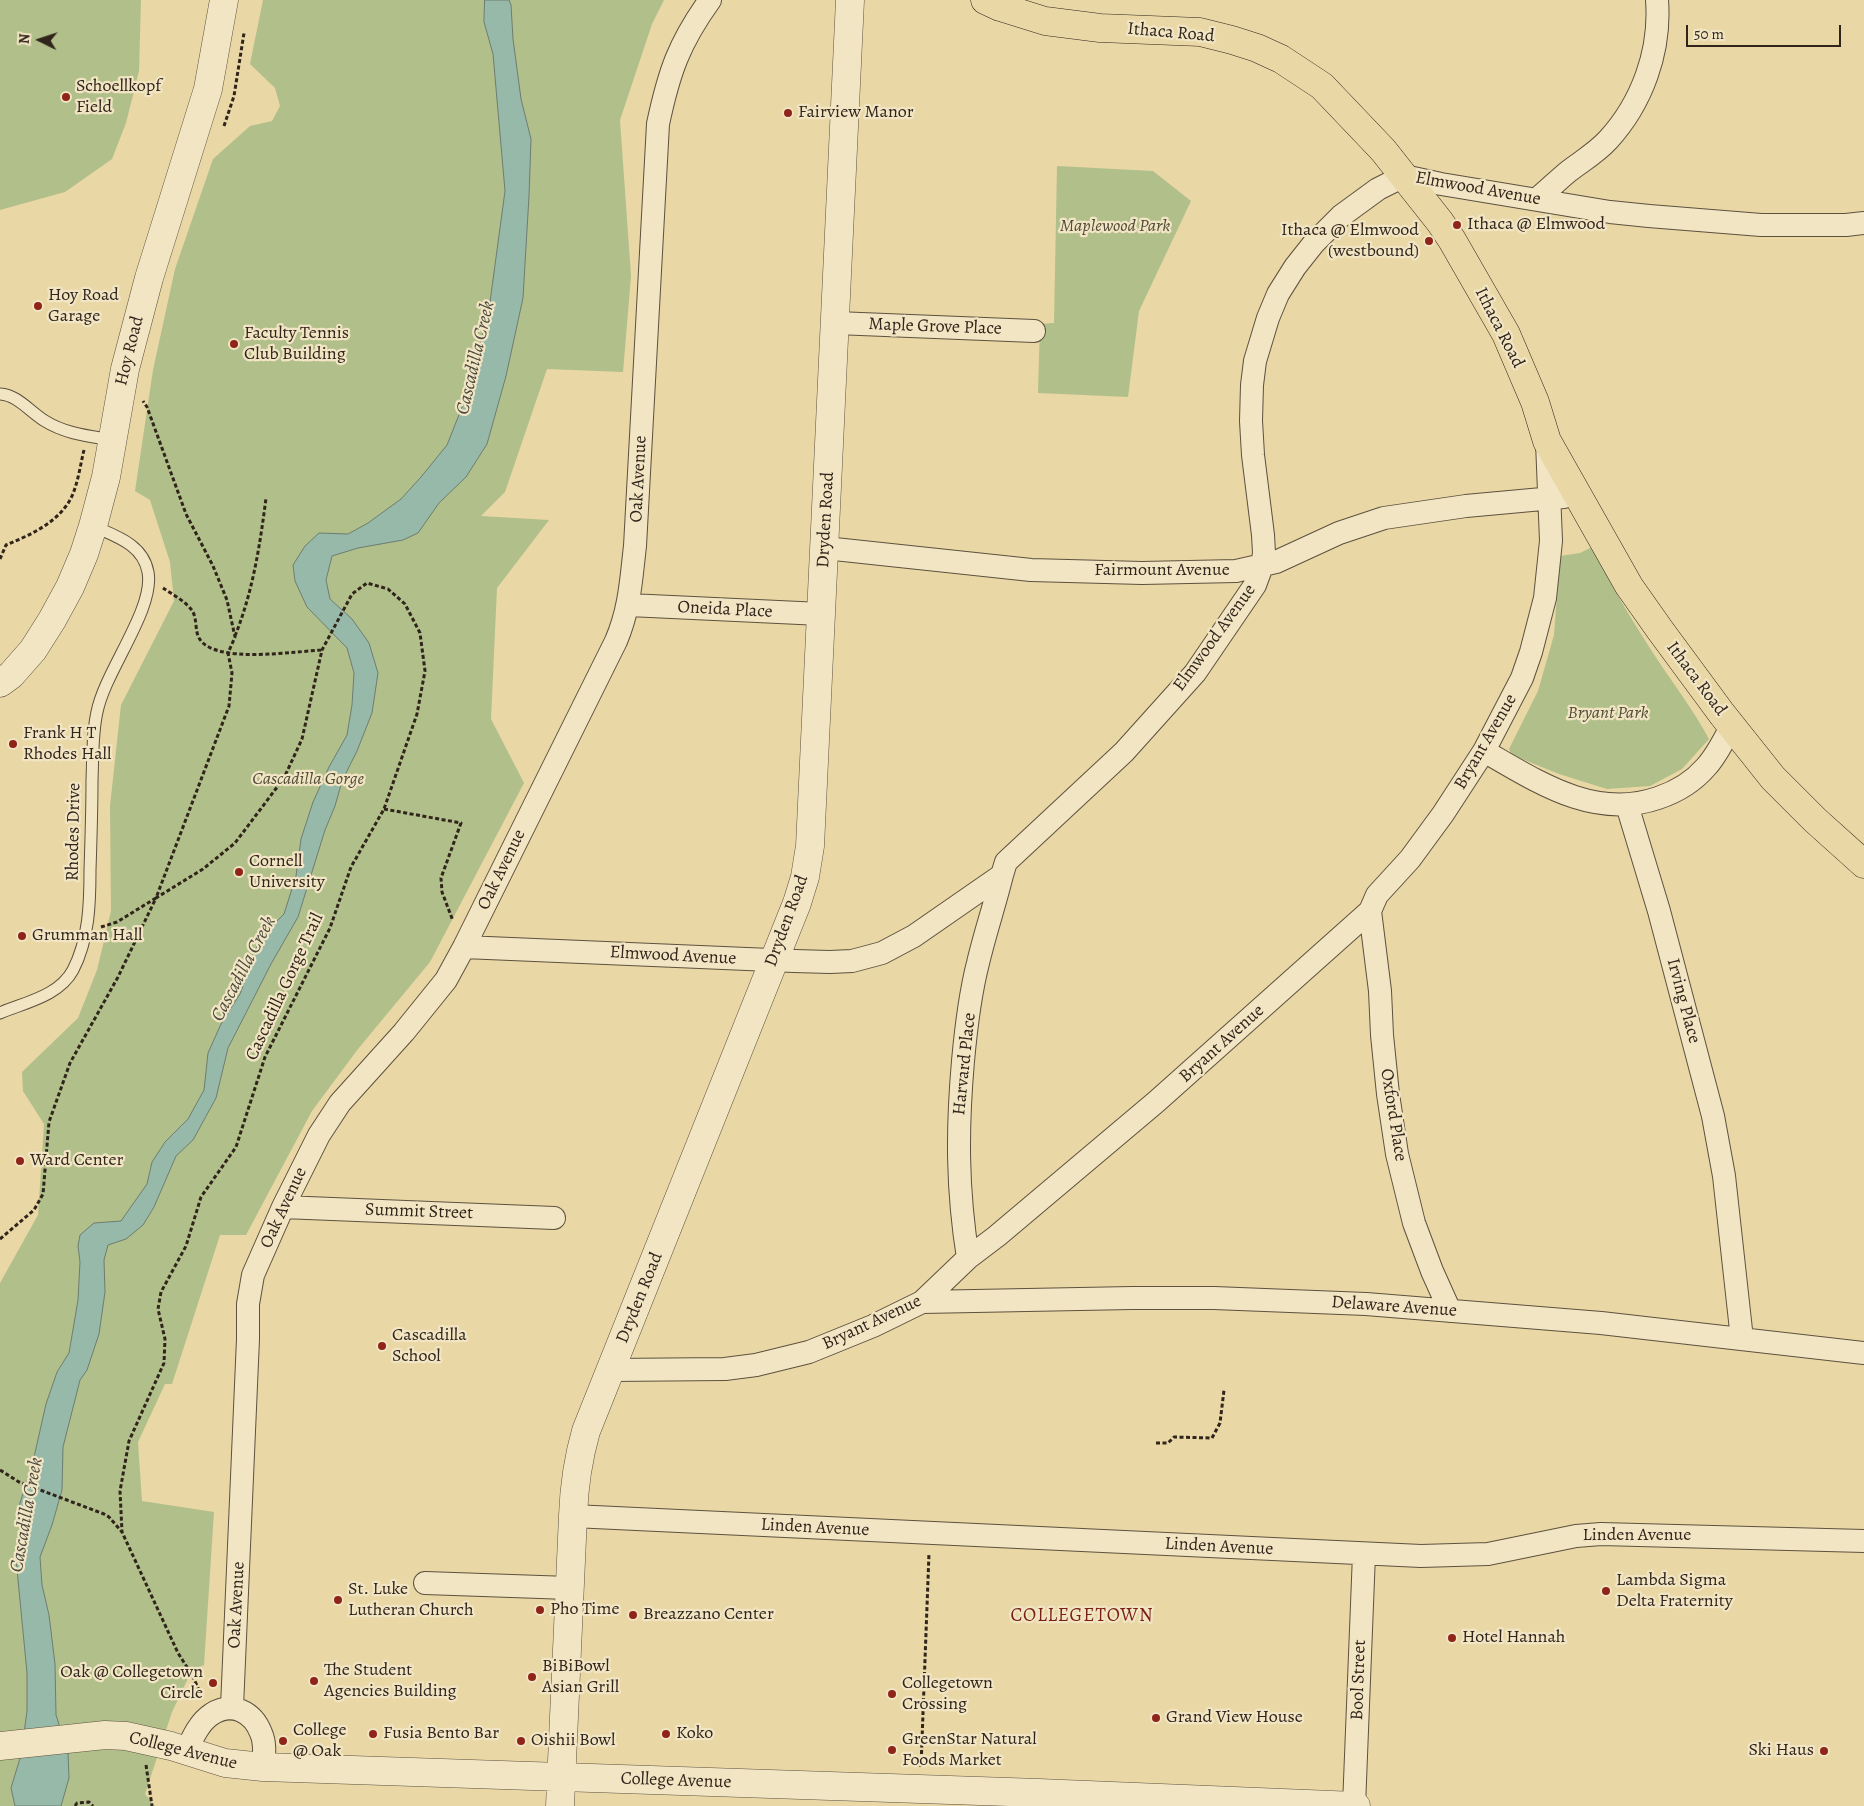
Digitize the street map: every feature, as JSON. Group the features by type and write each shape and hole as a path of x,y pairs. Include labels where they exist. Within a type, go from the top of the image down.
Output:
{"main road":[{"name":"Ithaca Road","path":"985,0 1000,7 1046,21 1100,28 1200,32 1232,40 1257,48 1281,59 1322,86 1384,150 1452,240 1506,334 1535,402 1547,441 1629,586 1660,630 1773,778 1864,864"}],"street":[{"name":"Hoy Road","path":"0,683 11,675 33,650 70,587 84,554 106,477 125,369 137,322 208,89 224,0"},
{"name":"Oak Avenue","path":"232,1707 248,1349 248,1304 253,1275 283,1207 320,1135 340,1103 404,1032 440,988 464,947 616,641 629,605 635,546 658,124 667,81 677,54 710,0"},
{"name":"Dryden Road","path":"560,1806 572,1516 579,1457 586,1431 612,1370 797,903 805,877 810,846 850,0"},
{"path":"1537,199 1608,141 1634,104 1645,82 1653,57 1657,0"},
{"name":"Elmwood Avenue","path":"464,947 845,962 864,959 882,953 914,936 1002,874 1006,862 1124,752 1195,673 1249,595 1262,566 1263,535 1253,455 1251,421 1252,385 1256,360 1268,318 1295,267 1314,243 1341,216 1378,189 1404,176 1441,184 1610,212 1762,225 1846,225 1864,223"},
{"name":"Maple Grove Place","path":"836,323 1034,331"},
{"name":"Bryant Avenue","path":"612,1370 725,1369 756,1365 810,1352 873,1326 922,1302 968,1258 998,1236 1156,1102 1370,911 1377,895 1410,859 1443,814 1484,751 1522,678 1545,598 1551,540 1547,441"},
{"name":"Fairmount Avenue","path":"825,548 1031,570 1152,573 1236,571 1262,566 1289,557 1339,533 1384,518 1466,506 1580,497"},
{"name":"Oneida Place","path":"629,605 821,614"},
{"path":"1484,751 1546,786 1567,795 1587,802 1627,805 1649,801 1674,793 1685,785 1710,762 1732,725"},
{"name":"Irving Place","path":"1627,805 1659,911 1713,1116 1724,1176 1742,1340"},
{"name":"Harvard Place","path":"968,1258 962,1221 958,1159 959,1108 966,1028 978,963 1002,874"},
{"name":"Oxford Place","path":"1370,911 1380,991 1387,1084 1398,1154 1414,1223 1432,1271 1450,1311"},
{"name":"Summit Street","path":"283,1207 554,1218"},
{"name":"Delaware Avenue","path":"922,1302 1214,1298 1366,1304 1602,1323 1864,1353"},
{"name":"Linden Avenue","path":"572,1516 1422,1556 1488,1554 1576,1536 1600,1534 1864,1541"},
{"name":"Bool Street","path":"1355,1806 1364,1554"},
{"path":"425,1583 569,1588"},
{"path":"186,1752 194,1735 207,1718 217,1711 232,1707 242,1710 260,1729 263,1741 262,1768"},
{"name":"College Avenue","path":"0,1746 105,1736 126,1736 171,1746 225,1763 262,1768 561,1778 1012,1799 1355,1806"}],"lane":[{"path":"0,394 10,395 46,422 74,434 112,440"},
{"name":"Rhodes Drive","path":"0,1013 47,994 62,984 72,970 86,931 90,899 93,760 97,710 113,669 145,602 149,580 144,560 134,546 93,526"}],"path":[{"path":"142,400 147,407 186,514 221,582 228,600 234,637"},
{"path":"0,1239 34,1210 43,1194 49,1122 70,1063 118,977 156,898 229,706 232,673 228,653 252,586 258,560 266,498"},
{"path":"0,546 6,545"},
{"path":"149,580 176,596 193,612 198,637 214,650 228,653 276,654 322,650"},
{"name":"Cascadilla Gorge Trail","path":"86,931 116,922 203,869 235,842 284,778 302,738 322,650 352,594 367,583 388,589 405,604 420,633 425,671 417,714 384,809 351,867 330,928 264,1057 236,1147 201,1197 186,1246 161,1292 158,1309 165,1339 164,1363 129,1440 120,1491 122,1532"},
{"path":"384,809 461,823 441,878 442,892 464,947"},
{"path":"1156,1443 1168,1443 1174,1437 1212,1438 1220,1423 1224,1390"},
{"path":"0,1470 19,1482 110,1517 122,1532 178,1653 192,1675 204,1701"},
{"path":"920,1770 929,1552"},
{"path":"146,1761 152,1806"},
{"path":"75,1806 77,1803 89,1802 93,1806"}],"green space":[{"name":"Schoellkopf Field","path":"0,0 141,0 139,71 126,123 112,159 65,192 0,210"},
{"name":"Cascadilla Gorge","path":"263,0 664,0 652,24 620,120 631,276 623,372 547,369 505,492 481,516 549,520 497,588 491,719 524,783 430,962 358,1049 312,1111 246,1235 220,1235 172,1384 165,1384 138,1442 142,1501 214,1512 204,1665 192,1670 172,1712 145,1794 155,1806 0,1806 0,1283 38,1215 44,1124 23,1091 22,1072 78,1018 97,970 111,911 110,806 121,705 174,601 170,562 150,500 135,491 153,370 175,269 213,159 250,126 272,121 280,106 275,88 250,64"},
{"name":"Maplewood Park","path":"1057,166 1153,171 1191,201 1139,311 1128,397 1038,393 1040,324 1054,323"},
{"name":"Bryant Park","path":"1592,547 1638,630 1690,707 1709,739 1682,769 1650,786 1607,789 1559,774 1512,755 1509,749 1538,691 1554,635 1560,556 1580,553"}],"water":[{"name":"Cascadilla Creek","path":"485,0 509,0 511,5 513,39 521,99 531,139 523,298 506,376 487,444 466,477 439,503 418,533 403,540 358,548 332,556 326,580 330,599 352,619 369,643 378,673 372,713 357,751 342,781 298,917 271,964 228,1048 216,1098 193,1140 176,1156 154,1207 143,1225 126,1239 108,1245 104,1260 105,1292 99,1334 87,1370 80,1380 63,1447 62,1490 40,1557 42,1585 49,1615 55,1664 56,1715 68,1752 69,1778 61,1806 15,1806 11,1788 21,1755 27,1711 27,1673 16,1559 21,1525 18,1509 32,1466 46,1404 57,1372 69,1353 78,1300 80,1262 78,1246 80,1235 94,1223 121,1221 147,1184 152,1162 165,1142 188,1119 204,1090 208,1053 221,1024 240,994 251,958 263,935 284,914 296,876 301,839 313,802 329,767 347,735 352,705 354,673 347,648 307,607 295,581 293,565 305,546 319,533 348,534 368,523 401,499 447,445 470,387 490,302 505,191 493,54 484,22"}],"place":[{"name":"Schoellkopf Field","path":"66,97"},
{"name":"Fairview Manor","path":"788,113"},
{"name":"Ithaca @ Elmwood","path":"1457,225"},
{"name":"Ithaca @ Elmwood (westbound)","path":"1429,241"},
{"name":"Hoy Road Garage","path":"38,306"},
{"name":"Faculty Tennis Club Building","path":"234,344"},
{"name":"Frank H T Rhodes Hall","path":"13,744"},
{"name":"Cornell University","path":"239,872"},
{"name":"Grumman Hall","path":"22,936"},
{"name":"Ward Center","path":"20,1161"},
{"name":"Cascadilla School","path":"382,1346"},
{"name":"Lambda Sigma Delta Fraternity","path":"1606,1591"},
{"name":"St. Luke Lutheran Church","path":"338,1600"},
{"name":"Pho Time","path":"540,1610"},
{"name":"Breazzano Center","path":"633,1615"},
{"name":"Hotel Hannah","path":"1452,1638"},
{"name":"BiBiBowl Asian Grill","path":"532,1677"},
{"name":"The Student Agencies Building","path":"314,1681"},
{"name":"Oak @ Collegetown Circle","path":"213,1683"},
{"name":"Collegetown Crossing","path":"892,1694"},
{"name":"Grand View House","path":"1156,1718"},
{"name":"Fusia Bento Bar","path":"373,1734"},
{"name":"Koko","path":"666,1734"},
{"name":"College @ Oak","path":"283,1741"},
{"name":"Oishii Bowl","path":"521,1741"},
{"name":"GreenStar Natural Foods Market","path":"892,1750"},
{"name":"Ski Haus","path":"1824,1751"}],"district":[{"name":"COLLEGETOWN","path":"1082,1616"}]}
